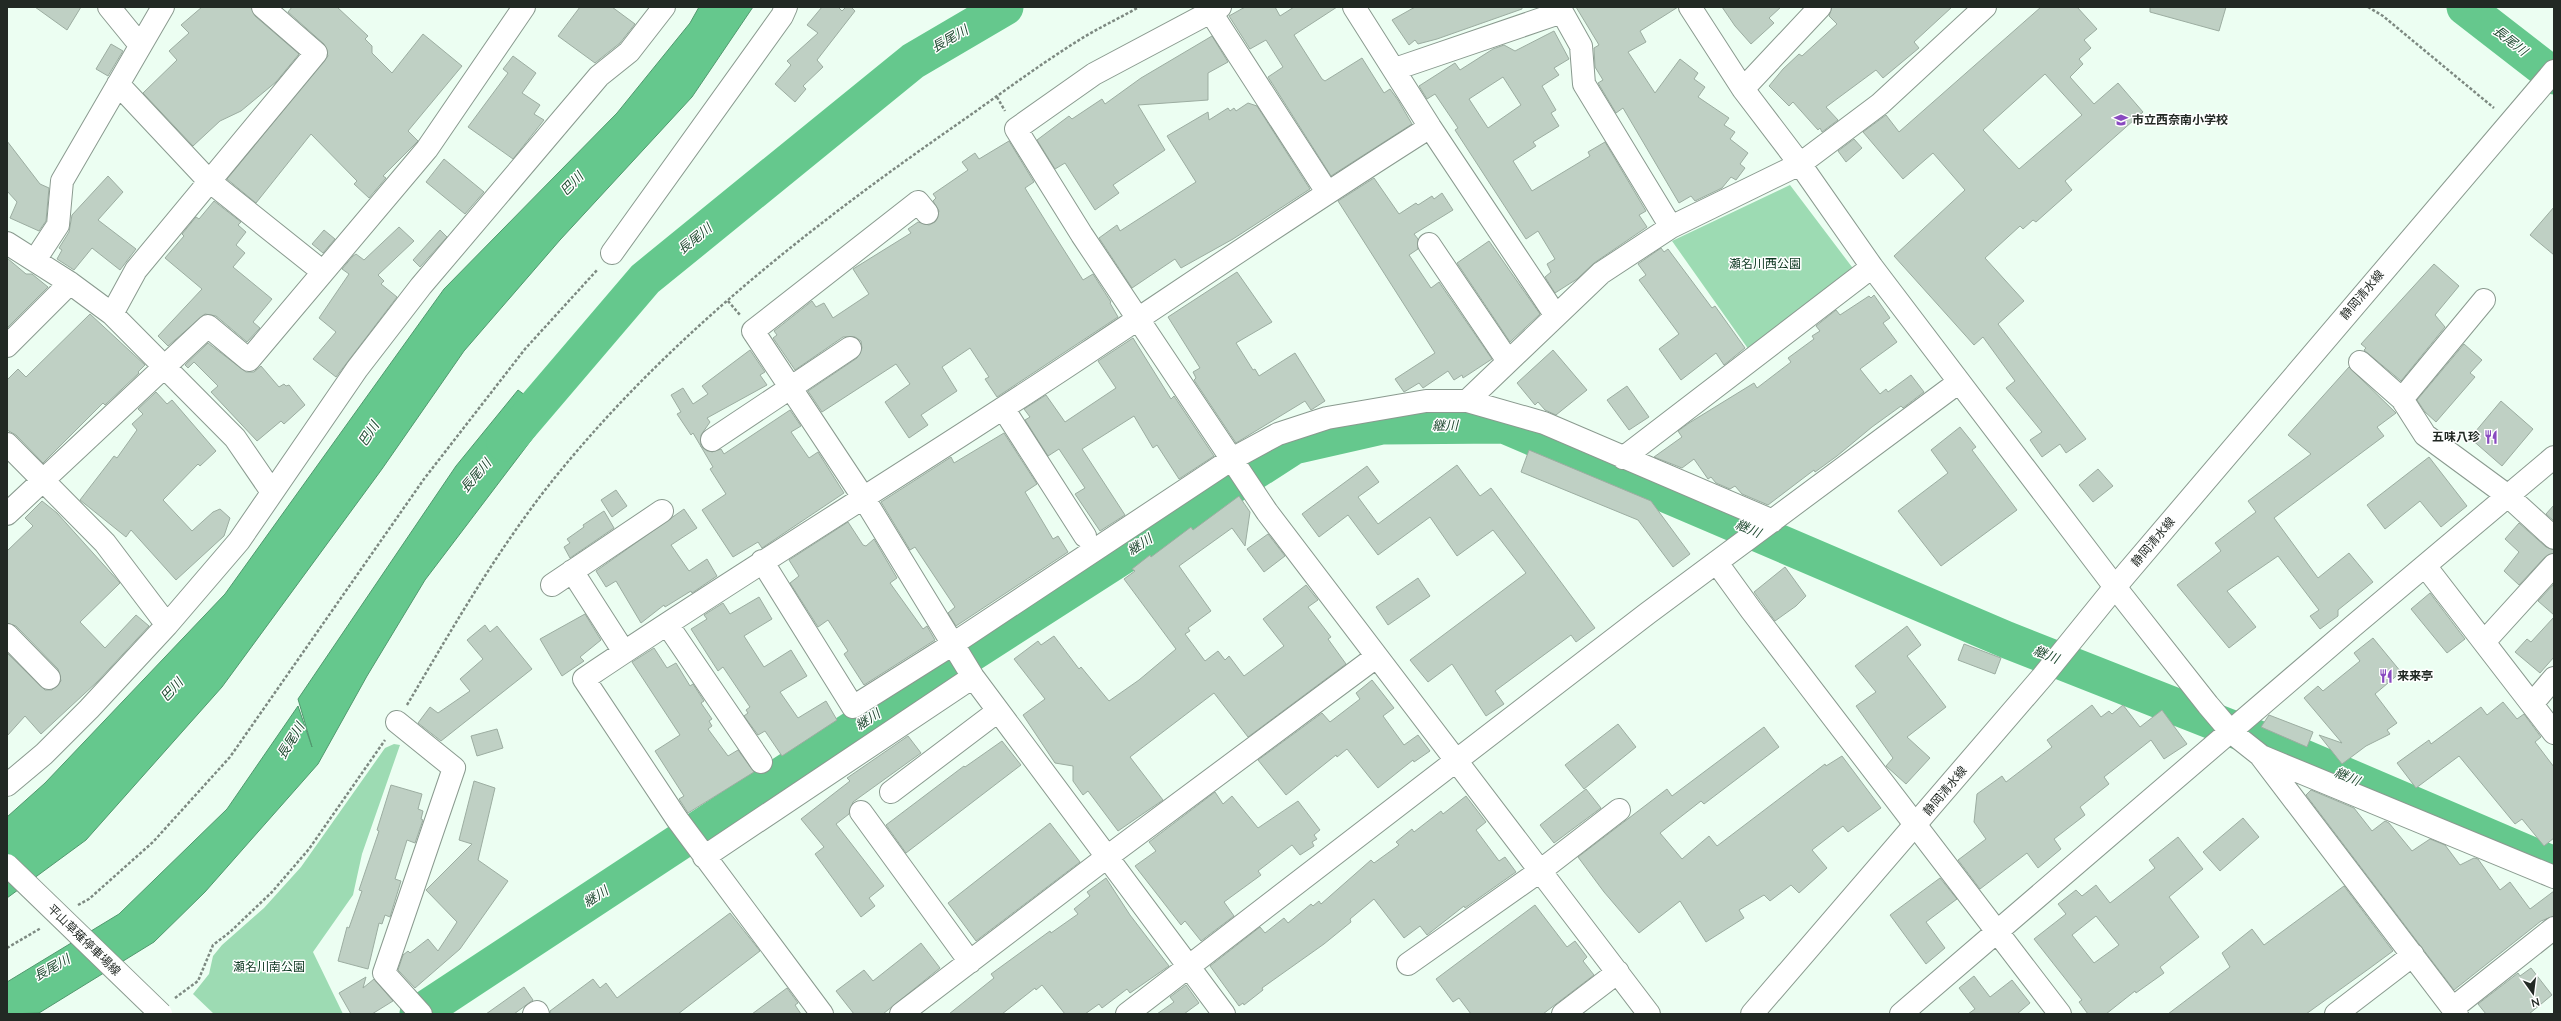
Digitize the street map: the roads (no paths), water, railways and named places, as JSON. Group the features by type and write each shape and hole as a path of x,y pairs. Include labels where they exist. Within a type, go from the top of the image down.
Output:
{"street":[{"path":"109,7 140,45"},
{"path":"35,260 58,226 62,181 163,7"},
{"path":"112,314 136,270 208,180 316,53 263,7"},
{"path":"7,514 208,326 249,360 427,149 524,7"},
{"path":"7,785 44,754 84,714 167,625 239,541 356,369 421,286 599,76 629,52 664,7"},
{"path":"612,253 782,16 786,7"},
{"path":"1354,7 1395,69 1430,127 1556,316"},
{"path":"1690,7 1743,89 1800,164 1872,267 2115,588 2231,732 2260,755 2455,1011 2554,928"},
{"path":"1743,89 1820,7"},
{"path":"1466,401 1601,273 1671,227 1800,164 1880,104 1985,7"},
{"path":"1328,192 1215,9 1094,74 1016,128 1082,235 1251,488 1456,762 1649,1014"},
{"path":"1395,69 1562,12 1581,46 1584,84 1671,227"},
{"name":"静岡清水線","path":"1752,1014 2043,676 2068,643 2554,71"},
{"path":"118,84 208,180 323,272"},
{"path":"822,1014 676,819 584,679 762,561 1002,408 1328,192 1430,127"},
{"path":"927,213 918,202 753,331 863,497 973,677 1224,1014"},
{"path":"7,243 70,283 112,314 234,438 272,492"},
{"path":"1429,244 1508,361"},
{"path":"1624,458 1872,267"},
{"path":"7,346 70,283"},
{"path":"2402,399 2484,300"},
{"path":"712,440 850,348"},
{"path":"2360,362 2402,399 2425,435 2508,496 2554,538"},
{"path":"1127,1014 1189,968 1648,613 1960,382"},
{"path":"762,561 853,707 953,644 1232,459 1278,434 1327,418 1426,401 1466,401 1544,423 1774,521"},
{"path":"1002,408 1085,536"},
{"path":"7,444 105,543 167,625"},
{"path":"1901,1014 2352,627 2426,567 2554,457"},
{"path":"552,585 662,511"},
{"path":"1717,563 1750,610 1917,824 2060,1014"},
{"path":"2484,642 2554,565"},
{"path":"2426,567 2554,733"},
{"path":"572,571 624,652"},
{"path":"667,624 761,762"},
{"path":"7,635 50,678"},
{"path":"901,1014 1107,857 1376,656"},
{"path":"704,857 973,677"},
{"path":"2532,704 2554,678"},
{"path":"892,792 998,711"},
{"path":"396,722 454,768 384,973 414,1007"},
{"path":"2260,755 2554,877"},
{"path":"1408,964 1540,871 1619,810"},
{"path":"861,812 970,962"},
{"name":"平山草薙停車場線","path":"7,865 166,1008"},
{"path":"2336,1014 2413,955"},
{"path":"1562,1014 1618,972"},
{"path":"534,1014 537,1012 538,1014"}],"water":[{"name":"巴川","path":"699,7 753,7 692,97 560,240 464,351 382,469 222,687 86,840 7,898 7,817 45,783 225,594 444,289 617,113 690,23"},
{"path":"518,390 551,414 425,580 367,676 318,764 205,892 154,942 39,1013 7,1014 7,982 119,914 227,809 298,706 312,747 298,699 456,466"}],"waterway":[{"name":"長尾川","path":"505,443 645,279 913,61 1005,7"},
{"name":"長尾川","path":"2465,7 2554,76"},
{"name":"継川","path":"418,1014 743,800 1294,446 1382,426 1504,425 2007,640 2276,746 2554,865"}],"place":[{"name":"市立西奈南小学校","path":"2121,120"},
{"name":"五味八珍","path":"2491,437"},
{"name":"来来亭","path":"2386,676"}],"park label":[{"name":"瀬名川西公園","path":"1765,264"},
{"name":"瀬名川南公園","path":"269,967"}]}
